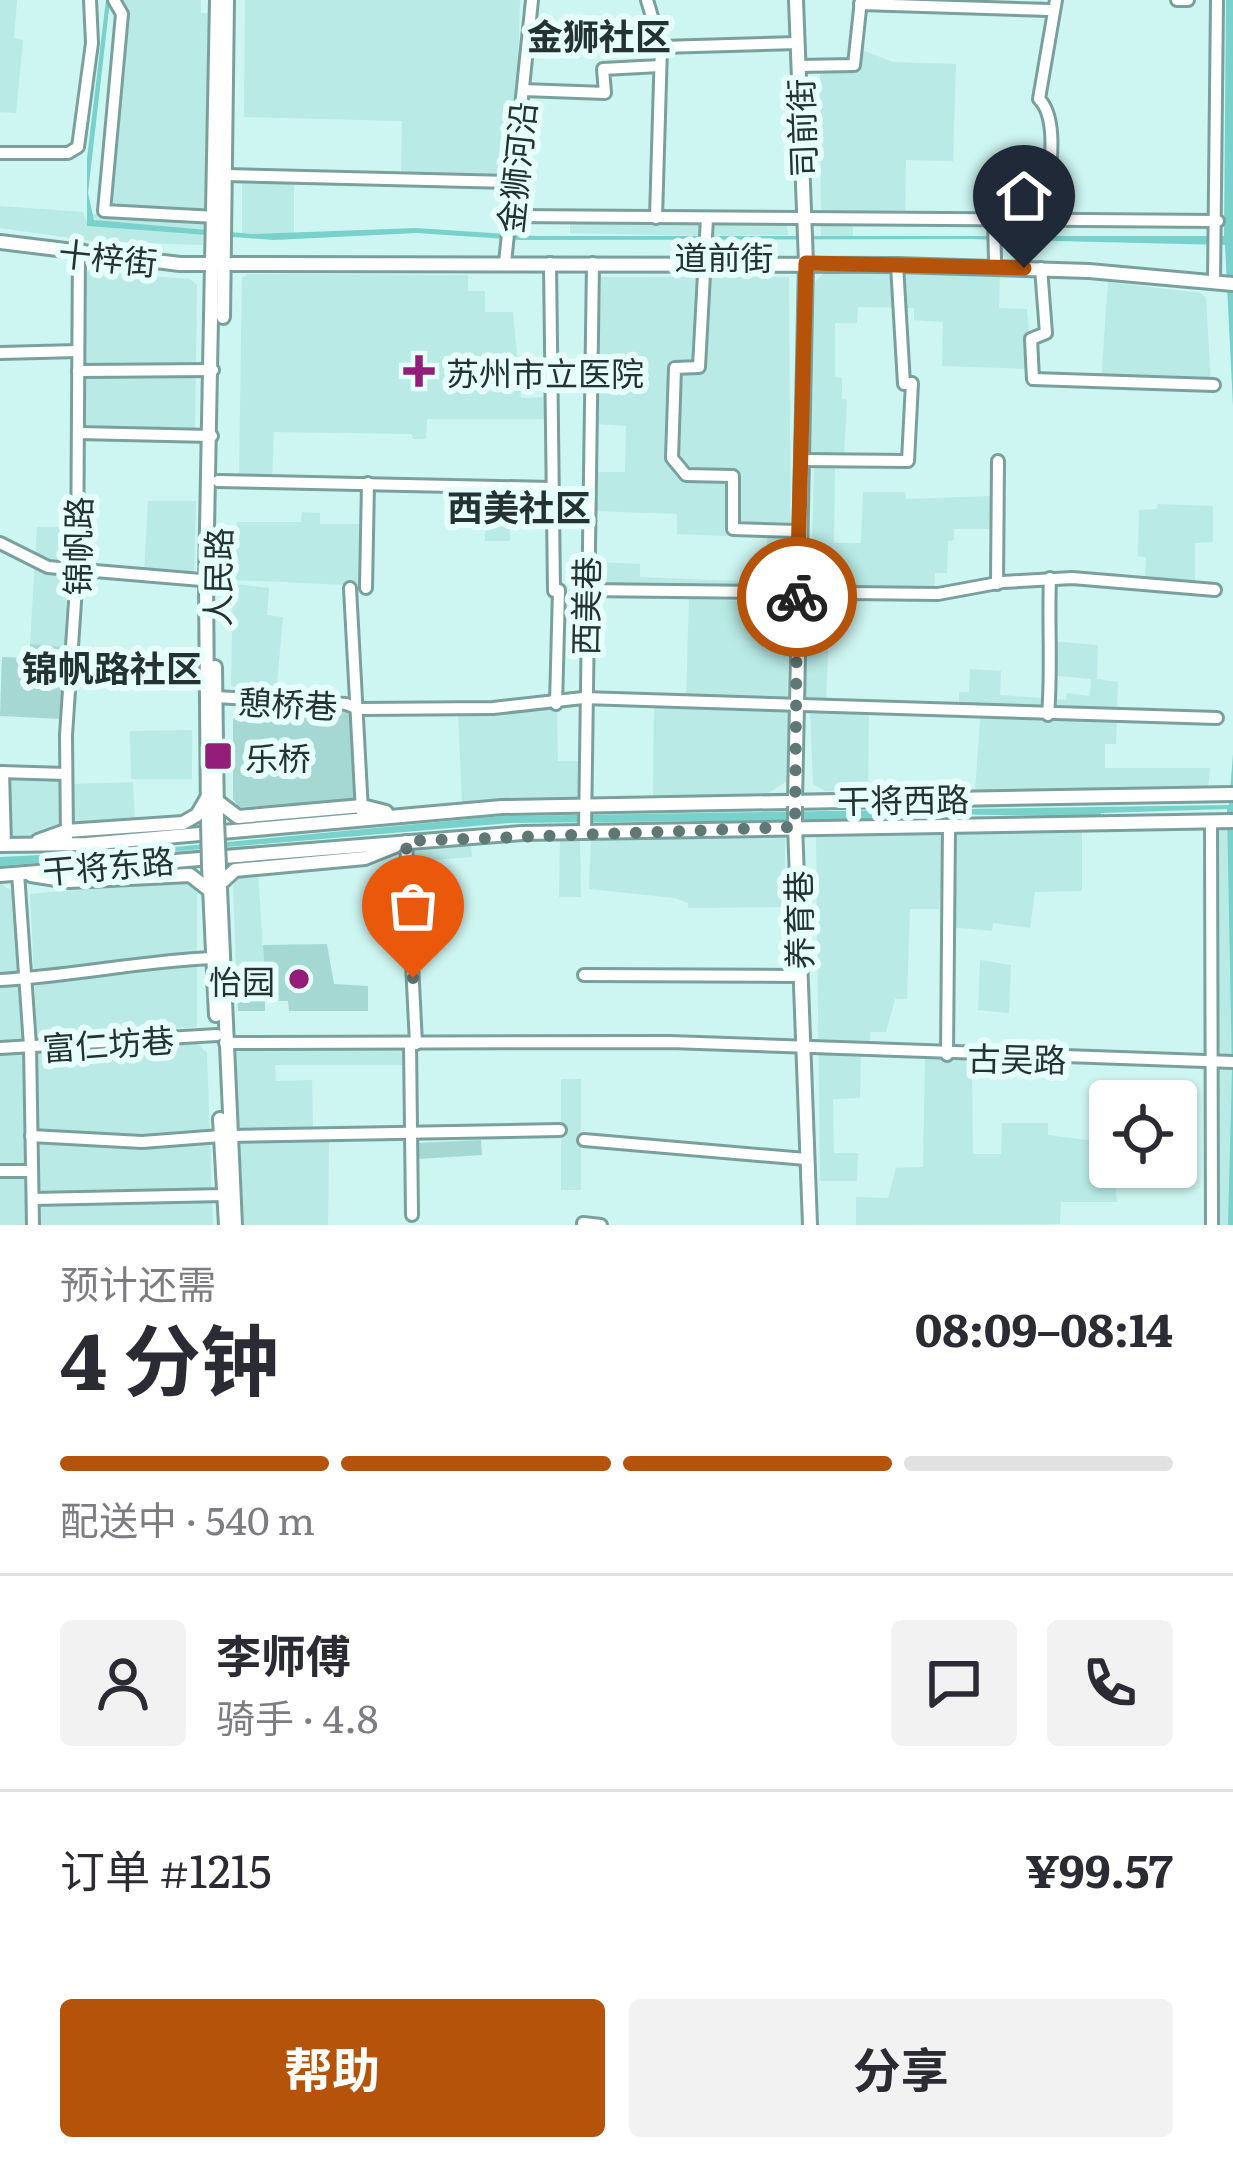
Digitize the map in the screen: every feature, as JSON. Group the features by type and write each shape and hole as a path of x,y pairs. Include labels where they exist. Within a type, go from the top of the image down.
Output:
{"main road":[{"name":"人民路","path":"212,798 215,697 210,581 218,481 220,254 217,0"},
{"name":"人民路","path":"219,221 226,175 227,0"},
{"name":"司前街","path":"796,0 805,249"},
{"name":"十梓街","path":"0,239 78,251 220,254"},
{"name":"道前街","path":"505,259 593,263 705,249"},
{"name":"道前街","path":"805,249 897,265 1224,279"},
{"name":"道前街","path":"220,254 505,259 805,249 1224,279"},
{"name":"养育巷","path":"805,249 795,825 810,1225"},
{"name":"人民路","path":"220,254 210,581 213,958 221,1039"},
{"name":"干将西路","path":"364,851 406,841 584,819 795,803 1229,794"},
{"path":"67,838 183,823 212,798 224,812 238,818 362,813"},
{"path":"213,825 362,813"},
{"name":"干将西路","path":"362,813 795,825 1230,821"},
{"name":"干将东路","path":"3,845 213,825"},
{"path":"215,862 364,851"},
{"path":"18,873 69,881 190,875 215,892 226,874 236,870 364,851"},
{"name":"干将东路","path":"0,875 215,862"},
{"name":"人民路","path":"215,892 230,1225"},
{"name":"人民路","path":"225,1136 224,1195 230,1225"}],"street":[{"path":"90,0 104,211 219,221"},
{"path":"0,153 68,152 78,147 122,14 114,0"},
{"name":"金狮河沿","path":"505,259 532,0"},
{"path":"646,0 661,47 656,218"},
{"path":"1177,0 1188,0"},
{"path":"1217,0 1223,78 1216,255 1224,279"},
{"path":"798,66 854,65 861,2 1053,5 1050,52 1041,69 1039,99 1050,109 1054,124 1047,220"},
{"path":"661,47 797,43"},
{"path":"523,90 604,93 603,69 660,66"},
{"path":"226,175 510,182"},
{"path":"508,216 803,218 995,233 1047,220 1217,227"},
{"path":"707,218 699,367 675,368 672,458 686,475 733,476 733,529 798,531"},
{"path":"995,233 995,259"},
{"name":"锦帆路","path":"67,838 77,572 78,251"},
{"path":"550,263 556,704"},
{"name":"西美巷","path":"584,819 584,590 593,263"},
{"path":"801,460 908,461 912,383 904,383 897,265"},
{"path":"1041,268 1046,333 1031,339 1033,380 1214,385"},
{"path":"0,352 78,351"},
{"path":"78,371 213,370"},
{"path":"78,433 212,436"},
{"path":"997,584 998,461"},
{"path":"218,481 550,488"},
{"path":"367,588 368,483"},
{"path":"0,543 37,563 77,572 210,581"},
{"path":"584,590 938,594 1050,578 1215,590"},
{"path":"1048,715 1050,578"},
{"path":"350,588 362,813"},
{"name":"憩桥巷","path":"215,697 346,704 359,710 556,704 583,698 1217,718"},
{"path":"3,845 2,772 66,774"},
{"path":"1211,821 1225,1062 1212,1225"},
{"path":"946,1055 949,825"},
{"path":"406,841 413,1044 412,1215"},
{"path":"18,873 30,1046 33,1225"},
{"path":"0,980 129,962 213,958"},
{"path":"584,975 798,976"},
{"name":"富仁坊巷","path":"0,1048 221,1039 583,1043"},
{"name":"古吴路","path":"583,1043 801,1045 946,1055 1225,1062"},
{"path":"31,1136 142,1142 225,1136 560,1130"},
{"path":"584,1140 806,1159"},
{"path":"0,1172 32,1171"},
{"path":"33,1199 224,1195"},
{"path":"583,1223 601,1225"}],"shaded area":[{"path":"0,0 17,0 14,38 23,40 16,113 0,112"},
{"path":"106,0 110,0 88,193 94,220 252,234 416,228 536,236 1224,236 1226,0 1233,0 1233,406 1225,245 970,239 520,240 417,233 274,240 87,226 87,158"},
{"path":"110,0 201,0 201,13 208,13 204,231 99,222 89,214 107,214 122,6 110,5"},
{"path":"245,0 520,0 517,105 507,178 401,176 402,121 244,117"},
{"path":"862,50 893,62 956,64 953,161 906,160 905,219 853,220 853,236 821,237 820,70 860,70"},
{"path":"294,177 294,234 242,234 242,178"},
{"path":"0,206 83,212 88,226 203,235 203,245 92,241 0,228"},
{"path":"570,219 703,221 702,236 570,233"},
{"path":"712,221 786,222 788,235 709,236"},
{"path":"84,271 190,279 197,285 195,432 84,427"},
{"name":"苏州市立医院","path":"248,274 468,275 468,291 485,291 485,312 513,312 521,398 546,397 546,419 427,419 426,439 413,439 412,434 274,432 272,479 239,478 242,278"},
{"path":"823,274 1000,277 999,308 1027,309 1032,369 942,366 943,322 914,320 914,308 858,307 857,323 835,323 835,377 842,378 842,399 847,400 844,455 811,454 815,282"},
{"path":"601,277 789,277 791,593 593,586 594,562 640,564 640,577 766,582 767,538 677,534 677,514 595,511 596,472 625,472 626,426 597,424"},
{"path":"1108,282 1201,293 1206,298 1211,384 1101,381"},
{"path":"814,464 835,464 834,543 861,543 863,492 905,492 906,499 993,496 993,529 954,529 954,540 948,541 947,573 935,573 934,590 811,591"},
{"path":"494,491 552,491 553,515 510,516 510,541 485,541 486,517 495,516"},
{"path":"148,501 196,501 194,576 144,573"},
{"path":"1158,504 1213,506 1213,542 1195,543 1195,585 1145,581 1146,557 1138,556 1139,510 1157,509"},
{"path":"302,512 320,513 320,524 368,524 368,586 235,580 237,522 301,522"},
{"path":"37,527 70,527 64,647 30,644"},
{"path":"233,584 269,588 267,615 283,617 276,694 231,686"},
{"path":"689,599 790,602 787,701 686,698"},
{"path":"809,600 830,601 826,702 805,701"},
{"path":"1051,641 1098,645 1097,679 1118,682 1116,744 1105,744 1105,768 1210,768 1208,790 975,791 981,707 959,706 959,692 969,692 970,669 1001,671 1000,695 1066,700 1067,693 1090,696 1091,679 1048,675"},
{"path":"30,644 64,647 61,719 0,716 2,657 29,658"},
{"path":"654,705 789,709 789,780 768,793 653,797"},
{"path":"238,707 346,712 353,719 355,796 350,802 239,807 233,799 233,721"},
{"path":"557,707 558,761 580,761 579,798 462,803 458,713"},
{"path":"810,710 869,711 868,790 825,791 813,784"},
{"path":"192,730 192,779 131,779 130,731"},
{"path":"1233,754 1233,1225 1228,1225 1232,1071 1227,809 1101,813 1100,817 945,814 927,819 910,814 909,819 511,823 0,866 0,857 144,850 501,816 1229,805"},
{"path":"59,776 61,829 55,836 4,837 1,777"},
{"path":"133,782 135,822 74,826 73,784"},
{"path":"1233,829 1233,1225 1216,1225 1214,833"},
{"path":"1082,830 1082,891 1035,892 1030,928 993,923 992,931 951,927 952,831"},
{"path":"946,831 939,909 910,909 907,999 895,999 886,1032 870,1032 869,1055 861,1055 860,1098 833,1099 834,1153 858,1153 857,1181 820,1181 816,838 822,833"},
{"path":"785,835 785,907 688,908 688,903 675,898 589,889 591,838"},
{"path":"560,841 580,841 581,897 559,897"},
{"path":"471,844 472,857 431,860 433,891 412,893 415,851"},
{"path":"258,872 265,982 237,995 233,886 240,876"},
{"path":"190,881 197,893 197,1027 37,1039 30,894"},
{"path":"0,883 13,892 18,971 0,979"},
{"name":"怡园","path":"327,944 334,984 368,986 368,1011 289,1011 288,1001 279,1001 278,993 265,1000 265,1011 238,1011 237,995 245,994 248,982 265,981 263,945"},
{"path":"980,960 1011,965 1009,1013 978,1010"},
{"path":"20,981 25,1035 20,1041 0,1042 0,982"},
{"path":"196,1042 207,1053 213,1225 38,1225 35,1051"},
{"path":"408,1048 408,1065 275,1065 276,1081 312,1080 313,1129 244,1131 236,1127 231,1051"},
{"path":"24,1053 27,1225 0,1225 0,1054"},
{"path":"925,1059 979,1060 979,1070 972,1071 973,1154 1001,1154 1002,1123 1048,1123 1048,1135 1089,1140 1089,1188 1115,1188 1117,1202 1061,1202 1060,1224 856,1225 856,1197 888,1198 896,1168 923,1167"},
{"path":"561,1079 581,1079 581,1190 561,1190"},
{"path":"329,1138 328,1225 244,1225 240,1141"},
{"path":"481,1140 482,1155 417,1159 416,1143"}],"way so far":[{"path":"413,978 406,841 545,832 795,827 797,597"}],"place":[{"name":"苏州市立医院","path":"419,371"},
{"name":"乐桥","path":"218,756"},
{"name":"怡园","path":"299,979"}],"district":[{"name":"金狮社区","path":"599,34"},
{"name":"西美社区","path":"519,505"},
{"name":"锦帆路社区","path":"112,666"}],"route":[{"path":"797,597 806,263 1024,268"}]}
